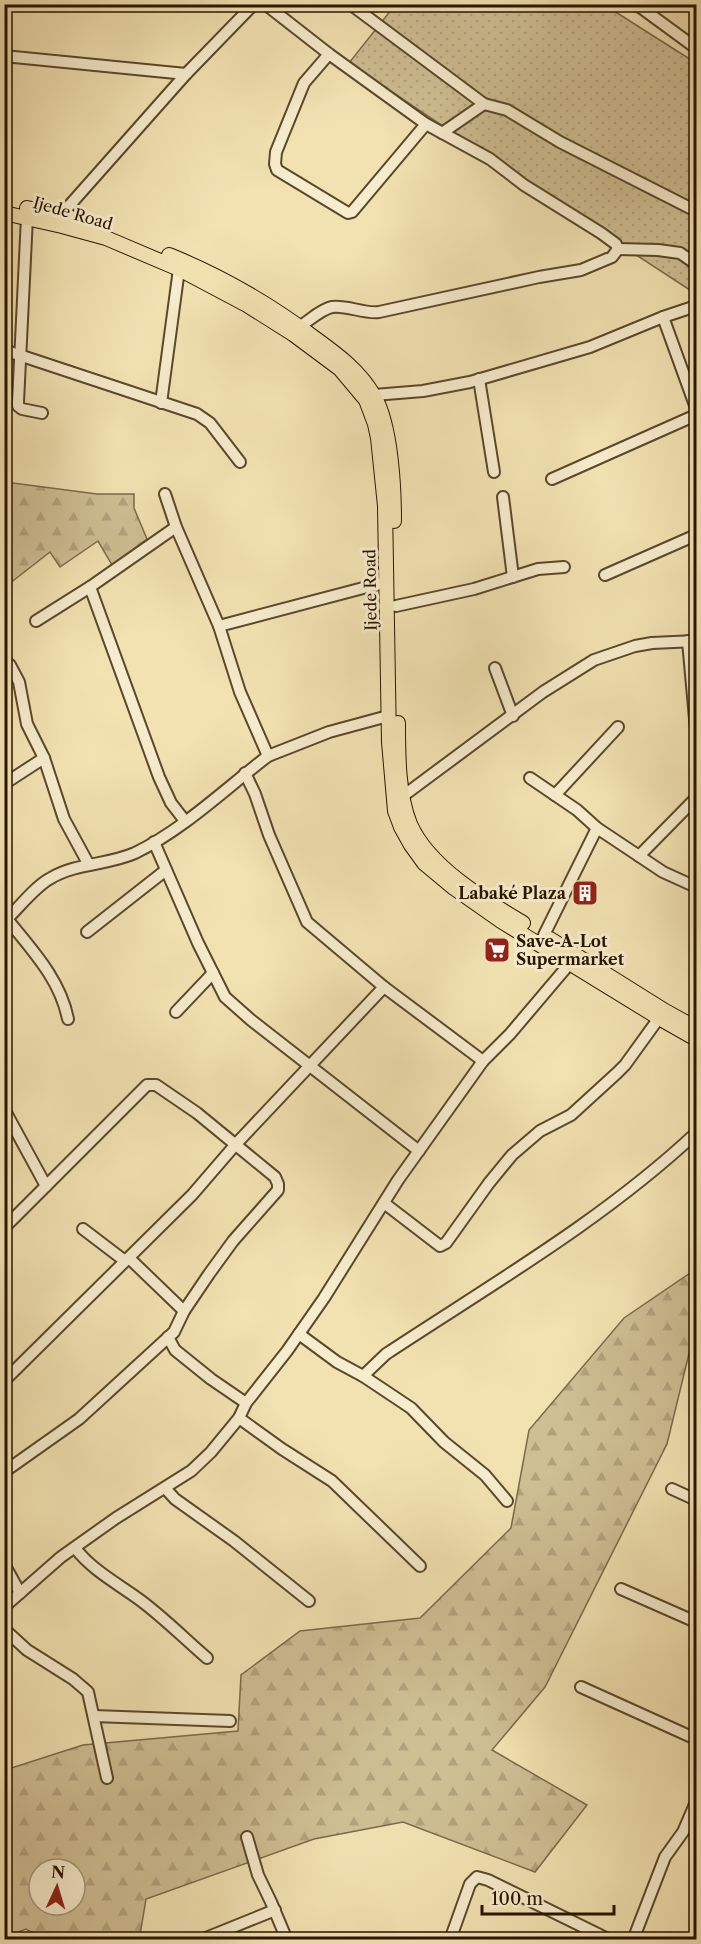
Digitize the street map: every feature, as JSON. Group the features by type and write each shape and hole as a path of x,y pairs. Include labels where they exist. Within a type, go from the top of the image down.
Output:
{"main road":[{"name":"Ijede Road","path":"4,204 60,215 111,230 185,261 254,297 347,362 374,395 385,420 393,492 398,740 403,796 410,823 419,840 432,856 461,881 508,914 696,1028"},
{"name":"Ijede Road","path":"4,213 106,238 179,269 247,304 340,369 366,400 378,438 385,506 389,742 395,812 401,828 424,863 454,888 501,921 696,1039"}],"street":[{"path":"265,4 329,54 426,124 490,159 524,185 601,233 616,244 618,249"},
{"path":"350,4 484,104 507,110 560,142 696,212"},
{"path":"636,4 696,48"},
{"path":"60,215 250,6"},
{"path":"329,54 304,83 276,152 274,164 277,170 348,213 352,212 426,124"},
{"path":"4,56 186,74"},
{"path":"442,133 484,104"},
{"path":"27,217 18,406 42,413"},
{"path":"618,249 680,253 696,264"},
{"path":"299,327 334,307 372,313 380,312 581,270 612,257 618,249"},
{"path":"161,403 179,269"},
{"path":"374,395 423,391 479,380 590,347 696,306"},
{"path":"663,317 696,408"},
{"path":"4,350 197,414 210,423 240,462"},
{"path":"479,380 494,472"},
{"path":"552,479 696,415"},
{"path":"165,494 176,526 219,626 240,692 268,756"},
{"path":"503,497 513,577"},
{"path":"36,621 90,587 176,526"},
{"path":"605,575 696,534"},
{"path":"396,606 474,589 538,569 564,567"},
{"path":"219,626 386,582"},
{"path":"90,587 159,777 171,803 185,821"},
{"path":"403,796 564,678 600,657 635,646 692,641 696,730"},
{"path":"4,662 10,665 19,682 24,716 44,758 64,819 88,865"},
{"path":"495,668 513,716"},
{"path":"68,1019 52,976 6,921 50,878 88,865 133,854 185,821 268,756 329,732 388,716"},
{"path":"555,795 618,726"},
{"path":"4,784 44,758"},
{"path":"245,773 307,922 384,987 483,1061"},
{"path":"530,778 597,828 663,872 696,887"},
{"path":"639,856 696,798"},
{"path":"544,935 597,828"},
{"path":"154,842 198,943 225,997 235,1008 419,1151"},
{"path":"87,932 166,870"},
{"path":"4,1607 61,1557 200,1463 239,1418 246,1403 299,1334 419,1151 483,1061 510,1034 571,962"},
{"path":"176,1012 213,973"},
{"path":"4,1381 192,1195 236,1144 384,987"},
{"path":"384,1203 440,1246 446,1243 512,1155 540,1131 571,1115 617,1074 658,1018"},
{"path":"4,1228 150,1084 156,1085 197,1113 278,1181 278,1190 233,1241 184,1311 174,1332 79,1419 4,1472"},
{"path":"4,1109 46,1186"},
{"path":"363,1376 386,1354 552,1246 666,1162 696,1133"},
{"path":"83,1229 127,1260 184,1311"},
{"path":"299,1334 337,1362 363,1376 414,1411 444,1442 485,1475 507,1501"},
{"path":"168,1337 175,1350 246,1403"},
{"path":"239,1418 332,1481 420,1566"},
{"path":"165,1488 176,1499 309,1601"},
{"path":"672,1489 696,1500"},
{"path":"75,1548 82,1558 100,1574 142,1602 207,1658"},
{"path":"4,1564 20,1593"},
{"path":"621,1589 696,1622"},
{"path":"4,1629 27,1650 83,1687 91,1699 107,1778"},
{"path":"581,1687 696,1739"},
{"path":"94,1716 230,1721"},
{"path":"633,1940 665,1857 683,1832 696,1802"},
{"path":"247,1837 258,1875 287,1940"},
{"path":"450,1940 470,1884 477,1877 488,1880 610,1940"},
{"path":"201,1940 275,1910"}],"green space":[{"path":"603,4 696,63 696,294 349,63 395,5"},
{"path":"5,482 97,494 134,494 134,508 147,539 112,565 98,541 60,567 50,552 5,587"},
{"path":"696,1269 696,1325 667,1444 545,1687 492,1750 587,1805 535,1872 403,1822 314,1839 146,1899 140,1935 125,1940 45,1939 26,1929 5,1937 5,1770 83,1745 238,1731 241,1675 300,1631 420,1618 511,1528 529,1430 624,1318"}],"place":[{"name":"Labaké Plaza","path":"585,893"},
{"name":"Save-A-Lot Supermarket","path":"497,950"}]}
